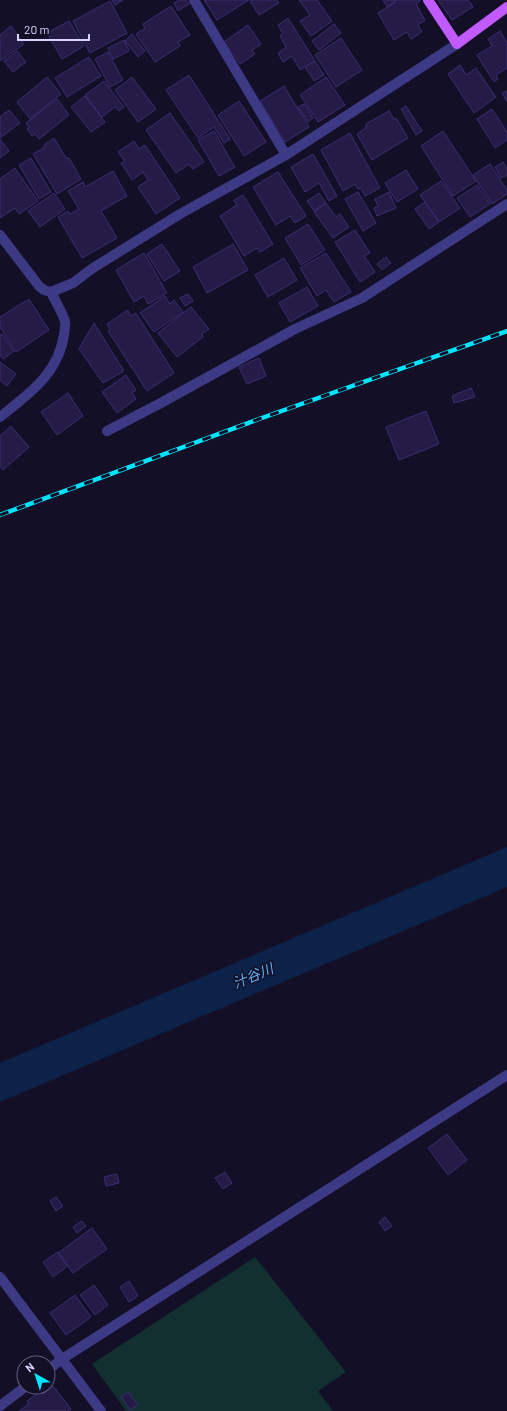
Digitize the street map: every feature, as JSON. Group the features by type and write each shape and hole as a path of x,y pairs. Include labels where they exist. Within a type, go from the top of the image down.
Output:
{"main road":[{"path":"428,0 457,44 507,7"}],"street":[{"path":"194,0 286,154"},
{"path":"0,235 39,286 44,290 51,292 73,283 94,268 180,214 286,154 457,44"},
{"path":"107,431 295,329 362,298 507,204"},
{"path":"0,417 30,393 43,380 55,363 62,342 65,322 51,292"},
{"path":"56,1364 507,1075"},
{"path":"0,1277 101,1411"},
{"path":"0,1406 16,1394"}],"green space":[{"path":"255,1257 346,1372 318,1391 333,1411 126,1411 92,1364"}],"water":[{"name":"汁谷川","path":"507,847 507,887 0,1102 0,1063"}],"building":[{"path":"112,0 123,0 115,5"},
{"path":"180,0 186,0 189,4 178,11 174,3"},
{"path":"204,0 249,0 217,20"},
{"path":"277,0 279,3 259,15 250,1"},
{"path":"299,0 317,0 332,21 311,36 300,21 310,15"},
{"path":"383,0 394,0 395,2 387,7"},
{"path":"394,0 420,0 416,4 425,20 418,25 422,32 411,39 407,32 394,40 378,13 395,2"},
{"path":"438,0 468,0 473,7 452,20"},
{"path":"110,1 127,33 90,53 73,21"},
{"path":"171,6 190,35 178,42 180,46 155,62 136,34 145,28 143,24"},
{"path":"288,18 315,61 300,70 292,56 283,62 278,53 286,47 280,36 283,34 278,25"},
{"path":"69,21 84,46 62,59 47,33"},
{"path":"334,24 341,33 319,50 312,41"},
{"path":"248,25 261,44 252,50 255,54 240,64 224,42"},
{"path":"11,26 24,44 0,61 0,35"},
{"path":"500,31 507,43 507,68 496,75 498,79 494,82 477,55 492,46 488,39"},
{"path":"132,34 145,51 138,57 125,41"},
{"path":"341,38 362,70 336,87 315,55"},
{"path":"124,40 129,51 113,59 108,48"},
{"path":"17,51 26,62 13,72 4,61"},
{"path":"108,52 123,80 110,87 95,59"},
{"path":"89,57 101,76 67,97 55,78"},
{"path":"315,61 324,75 314,81 305,67"},
{"path":"460,65 466,75 476,68 496,97 474,113 448,74"},
{"path":"189,75 230,139 224,143 214,127 198,138 166,90"},
{"path":"47,77 61,94 30,119 17,102"},
{"path":"132,77 156,109 138,122 115,90"},
{"path":"326,77 345,105 318,122 300,95"},
{"path":"104,81 124,107 119,111 115,107 102,117 85,95"},
{"path":"284,86 309,127 285,142 260,101"},
{"path":"507,91 507,102 502,93"},
{"path":"85,96 105,122 91,132 71,107"},
{"path":"57,99 69,115 39,139 35,134 32,136 27,129 29,127 26,123"},
{"path":"239,101 266,142 244,156 218,115"},
{"path":"304,104 313,118 308,122 298,107"},
{"path":"406,106 422,131 416,135 401,109"},
{"path":"492,109 507,132 507,140 495,148 477,119"},
{"path":"9,110 20,123 0,138 0,117"},
{"path":"389,111 394,119 396,118 408,138 372,160 357,134 366,128 366,124"},
{"path":"170,113 204,162 193,169 189,164 176,173 146,130"},
{"path":"214,131 235,167 219,176 198,140"},
{"path":"443,131 476,181 453,196 421,146"},
{"path":"350,133 380,188 365,196 361,188 358,189 355,184 343,191 321,150"},
{"path":"54,138 66,158 69,158 81,179 57,194 33,154 45,147 44,145"},
{"path":"0,139 9,151 0,158"},
{"path":"134,141 139,149 145,145 180,198 156,214 138,187 148,180 143,172 132,180 121,163 125,161 118,152"},
{"path":"313,154 337,196 329,201 319,183 305,192 291,167"},
{"path":"31,158 51,192 39,199 19,165"},
{"path":"503,162 507,169 507,175 501,178 495,167"},
{"path":"490,164 507,190 507,194 492,204 473,175"},
{"path":"15,168 38,201 19,214 15,208 0,218 0,179"},
{"path":"406,170 418,189 397,202 385,183"},
{"path":"113,171 127,196 101,211 117,238 82,258 58,217 68,211 70,214 79,209 68,191 83,182 85,187"},
{"path":"278,172 306,216 295,223 290,216 276,225 253,187"},
{"path":"441,181 460,208 439,222 420,195"},
{"path":"477,185 490,204 470,217 457,198"},
{"path":"358,192 376,223 363,231 345,199"},
{"path":"389,192 396,208 377,216 374,208 378,207 375,199"},
{"path":"54,193 65,209 40,227 28,211"},
{"path":"319,193 326,203 314,211 307,201"},
{"path":"243,195 273,244 260,252 257,248 244,256 220,216 237,205 234,200"},
{"path":"425,202 439,222 429,229 415,209"},
{"path":"326,203 336,217 340,214 349,227 333,238 314,212"},
{"path":"308,224 325,250 301,265 285,238"},
{"path":"355,230 370,253 364,256 375,272 360,282 335,242"},
{"path":"162,244 180,271 164,281 147,254"},
{"path":"233,244 248,270 207,293 193,267"},
{"path":"144,253 167,293 148,304 144,296 134,302 116,270"},
{"path":"326,253 351,292 334,302 326,290 317,296 300,268"},
{"path":"386,257 391,263 382,270 377,264"},
{"path":"284,258 297,280 268,297 255,275"},
{"path":"307,287 318,306 290,322 279,303"},
{"path":"188,294 193,301 185,306 180,298"},
{"path":"165,296 170,304 174,300 183,312 154,332 140,313"},
{"path":"29,299 49,330 16,352 0,327 0,317"},
{"path":"191,307 209,329 202,334 203,337 177,357 158,333"},
{"path":"128,310 131,316 136,313 174,373 147,391 108,331 110,329 107,324"},
{"path":"94,323 124,371 103,383 79,349"},
{"path":"2,334 14,351 3,359 0,355 0,335"},
{"path":"259,358 266,376 247,384 239,367"},
{"path":"0,362 16,374 7,386 0,380"},
{"path":"126,375 136,390 132,393 136,399 117,413 102,392"},
{"path":"471,388 475,397 454,403 452,396"},
{"path":"68,393 83,416 57,435 41,412"},
{"path":"426,411 439,444 399,460 386,427"},
{"path":"11,426 29,447 3,470 0,466 0,436"},
{"path":"447,1134 467,1160 448,1175 428,1148"},
{"path":"225,1172 232,1183 223,1189 215,1178"},
{"path":"117,1174 119,1183 106,1186 104,1177"},
{"path":"56,1197 63,1206 56,1211 50,1201"},
{"path":"385,1217 392,1226 385,1231 379,1222"},
{"path":"82,1221 86,1226 77,1233 73,1227"},
{"path":"92,1228 107,1249 73,1273 58,1253"},
{"path":"58,1252 68,1266 53,1277 43,1262"},
{"path":"129,1281 138,1296 129,1302 120,1287"},
{"path":"94,1285 108,1305 95,1315 80,1295"},
{"path":"75,1295 91,1317 66,1335 50,1313"},
{"path":"56,1390 71,1409 69,1411 19,1411 29,1404 27,1401 35,1395 56,1395"},
{"path":"128,1392 138,1405 130,1410 121,1397"}],"railway":[{"path":"0,515 259,419 507,331"}]}
